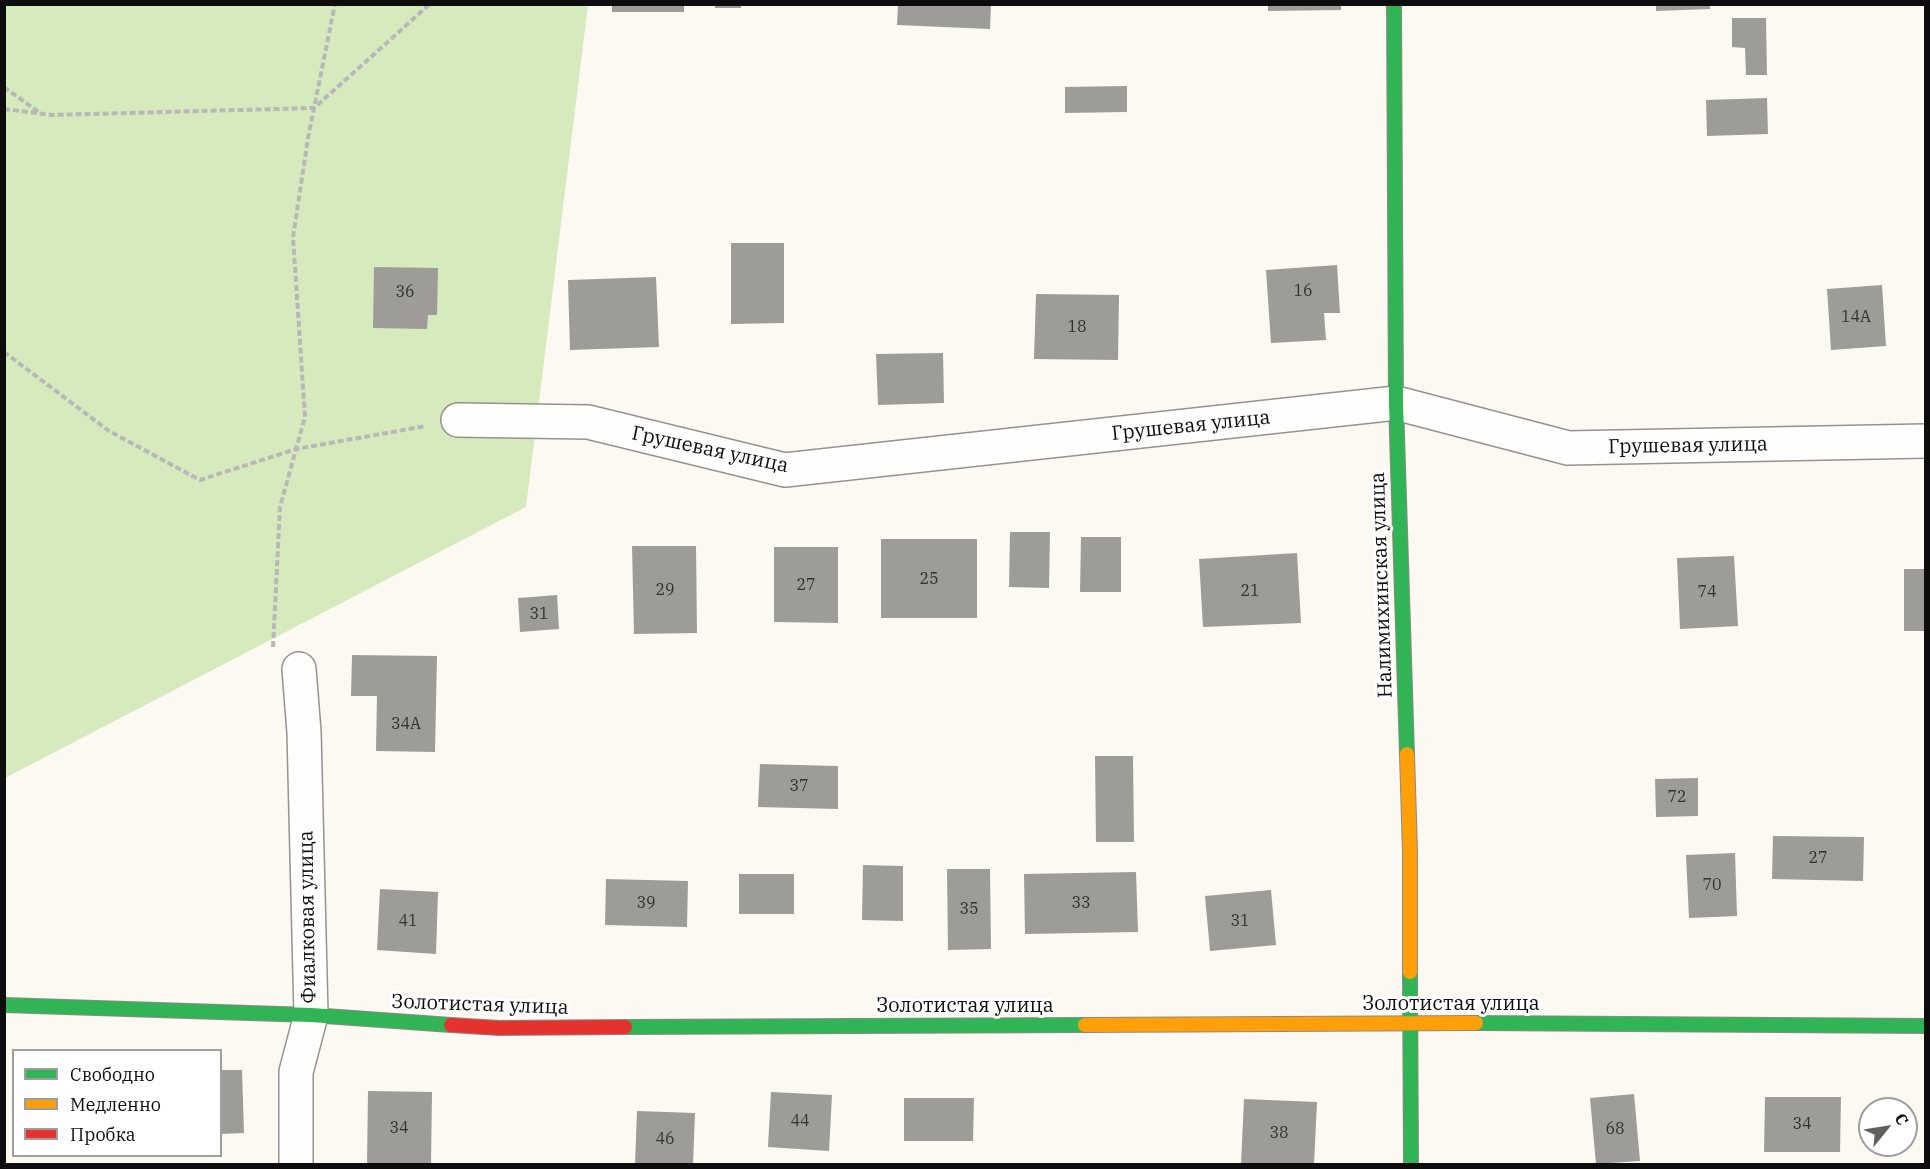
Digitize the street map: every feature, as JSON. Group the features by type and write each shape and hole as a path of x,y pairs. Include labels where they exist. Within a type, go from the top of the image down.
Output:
{"street":[{"name":"Налимихинская улица","path":"1394,4 1396,403 1410,852 1411,1164"},
{"name":"Грушевая улица","path":"458,420 588,423 785,470 1396,403 1568,448 1926,441"},
{"name":"Фиалковая улица","path":"296,1164 296,1072 311,1015 304,732 299,669"},
{"name":"Золотистая улица","path":"4,1005 311,1015 499,1028 1409,1023 1926,1026"}],"path":[{"path":"273,650 280,507 306,417 293,237 314,108 335,4"},
{"path":"4,109 52,115 314,108 430,4"},
{"path":"4,87 40,113"},
{"path":"4,352 109,431 200,480 296,449 458,420"}],"green space":[{"path":"5,5 588,5 526,507 5,778"}],"building":[{"path":"612,4 684,4 684,12 612,12"},
{"path":"715,4 741,4 741,8 715,8"},
{"path":"898,4 991,4 990,29 897,25"},
{"path":"1268,4 1341,4 1341,10 1268,11"},
{"path":"1656,4 1710,4 1710,9 1656,11"},
{"path":"1732,18 1766,18 1767,75 1746,75 1745,48 1732,47"},
{"path":"1127,86 1127,112 1065,113 1065,87"},
{"path":"1767,98 1768,134 1707,136 1706,100"},
{"path":"731,243 784,243 784,323 731,324"},
{"path":"1337,265 1340,313 1324,313 1326,340 1271,343 1266,270"},
{"path":"374,267 438,268 437,315 428,315 427,329 373,328"},
{"path":"656,277 659,347 570,350 568,280"},
{"path":"1882,285 1886,346 1831,350 1827,289"},
{"path":"1036,294 1119,295 1118,360 1034,359"},
{"path":"943,353 944,403 878,405 876,354"},
{"path":"1010,532 1050,532 1049,588 1009,587"},
{"path":"1081,537 1121,537 1121,592 1080,592"},
{"path":"881,539 977,539 977,618 881,618"},
{"path":"632,546 696,546 697,633 634,634"},
{"path":"774,547 838,547 838,623 774,622"},
{"path":"1297,553 1301,623 1203,627 1199,559"},
{"path":"1734,556 1738,626 1680,629 1677,558"},
{"path":"1904,569 1926,569 1926,631 1904,631"},
{"path":"557,595 559,629 520,632 518,598"},
{"path":"352,655 437,656 435,752 376,751 377,696 351,696"},
{"path":"1095,756 1133,756 1134,842 1096,842"},
{"path":"760,764 838,766 838,809 758,807"},
{"path":"1698,778 1698,816 1656,817 1655,779"},
{"path":"1773,836 1864,837 1863,881 1772,879"},
{"path":"1735,853 1737,916 1689,918 1686,855"},
{"path":"863,865 903,866 903,921 862,920"},
{"path":"947,869 990,869 991,949 948,950"},
{"path":"1136,872 1138,932 1025,934 1024,874"},
{"path":"739,874 794,874 794,914 739,914"},
{"path":"606,879 688,881 687,927 605,925"},
{"path":"380,889 438,892 436,954 377,950"},
{"path":"1271,890 1276,945 1210,951 1205,896"},
{"path":"222,1070 242,1070 244,1133 222,1134"},
{"path":"368,1091 432,1092 431,1164 367,1164"},
{"path":"771,1092 832,1095 829,1151 768,1147"},
{"path":"1634,1094 1640,1161 1596,1164 1590,1098"},
{"path":"1765,1097 1841,1097 1840,1152 1764,1152"},
{"path":"904,1098 974,1098 973,1141 904,1141"},
{"path":"1244,1099 1317,1102 1314,1164 1241,1164"},
{"path":"637,1111 695,1113 693,1164 635,1164"}],"traffic: fast":[{"path":"1394,4 1396,403 1407,754"},
{"path":"1410,972 1411,1164"},
{"path":"4,1005 311,1015 451,1025"},
{"path":"1476,1023 1926,1026"},
{"path":"625,1027 1085,1025"}],"traffic: slow":[{"path":"1407,754 1410,972"},
{"path":"1085,1025 1476,1023"}],"traffic: jam":[{"path":"451,1025 499,1028 625,1027"}]}
